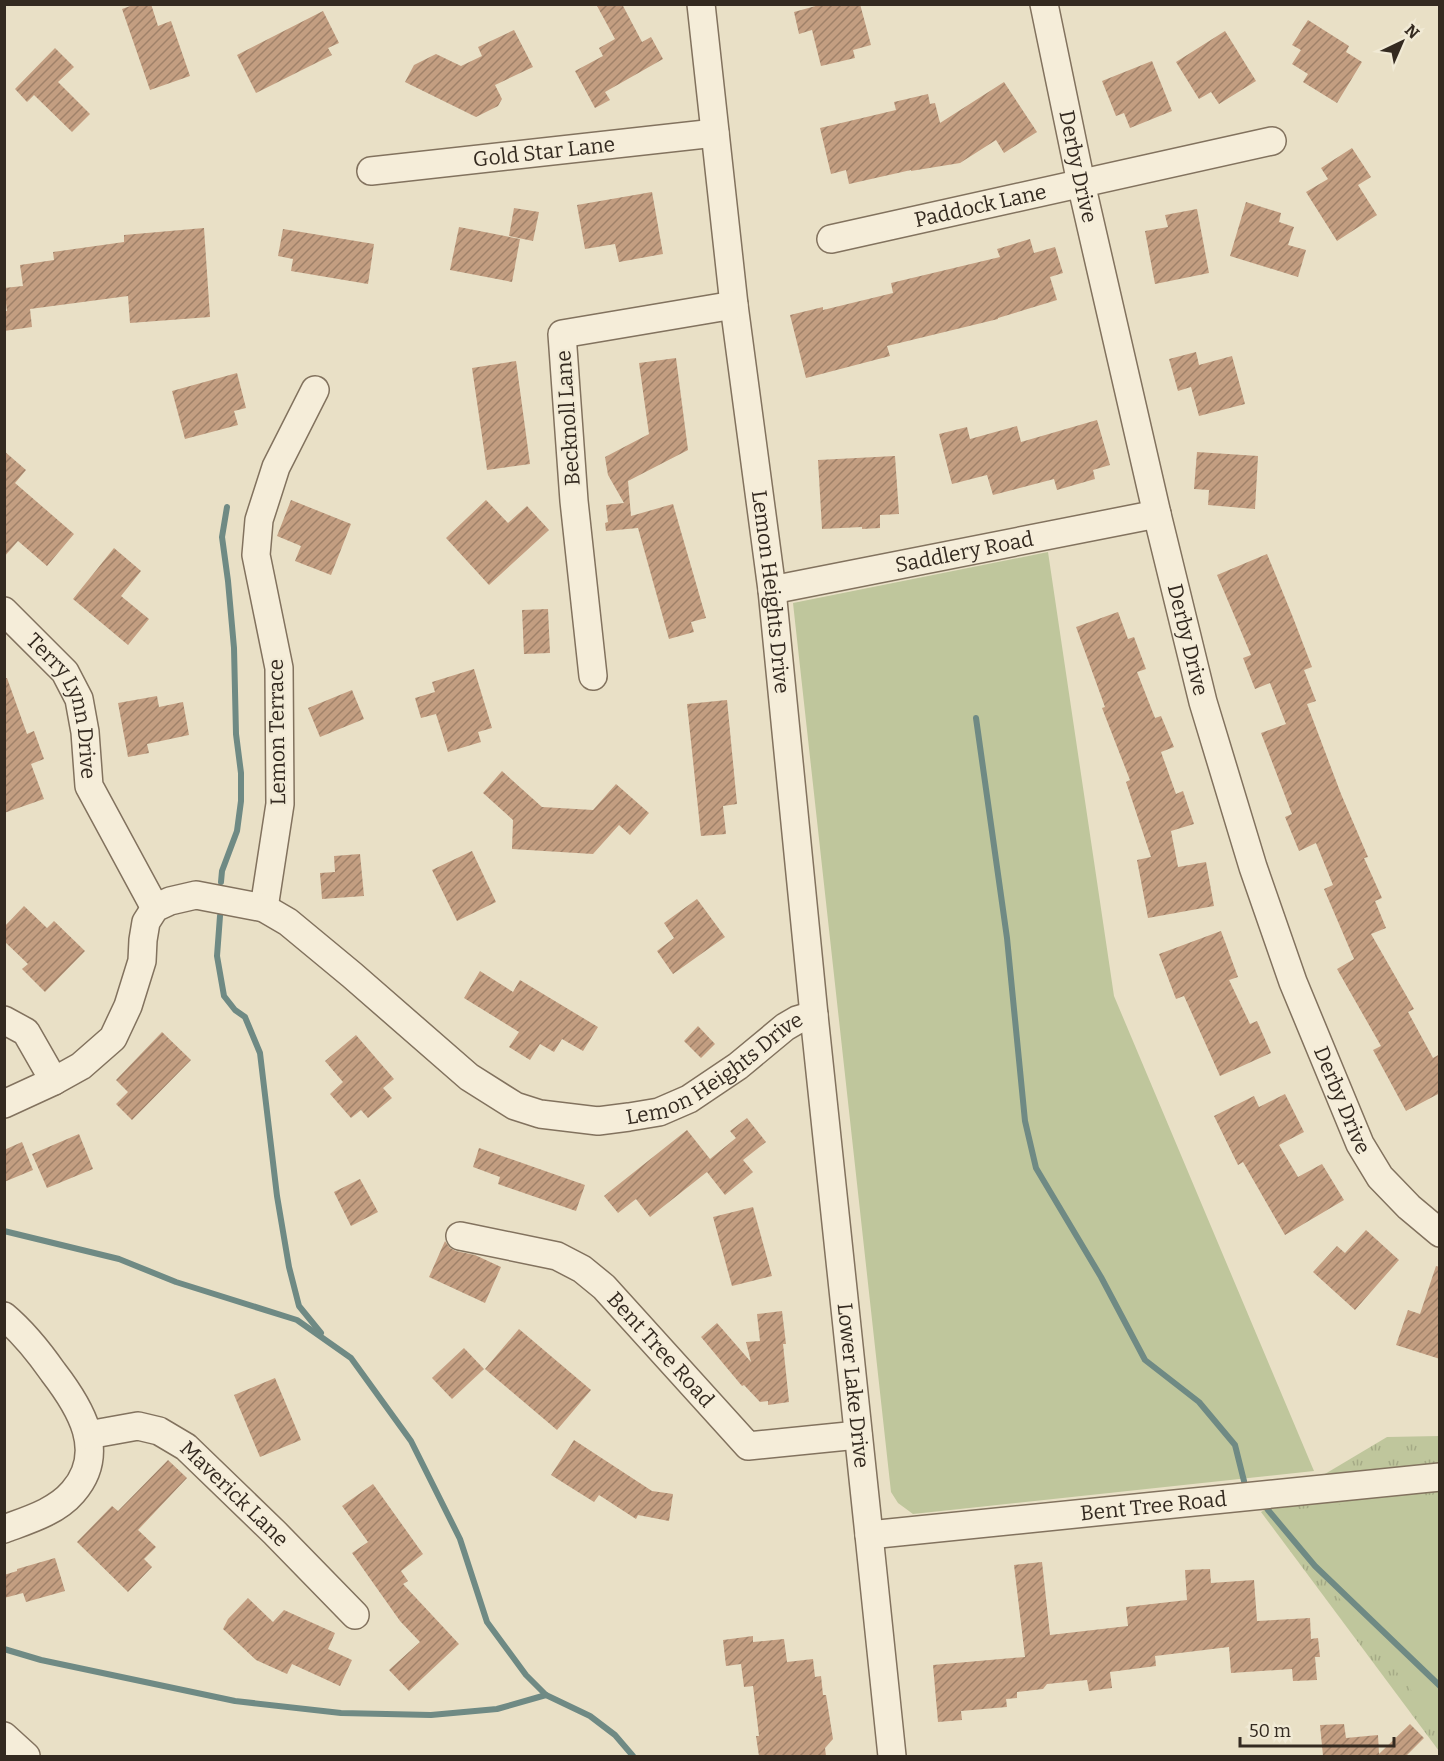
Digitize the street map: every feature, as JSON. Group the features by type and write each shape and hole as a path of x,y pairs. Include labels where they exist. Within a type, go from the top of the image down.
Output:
{"street":[{"name":"Lemon Heights Drive","path":"156,908 170,901 196,895 264,908 288,922 469,1077 515,1106 540,1114 598,1120 629,1118 659,1112 690,1099 738,1066 785,1026 813,1015 772,590 734,304 701,4"},
{"name":"Derby Drive","path":"1044,4 1081,183 1157,514 1203,702 1253,867 1293,982 1360,1144 1380,1176 1409,1208 1440,1233"},
{"name":"Gold Star Lane","path":"371,171 716,133"},
{"name":"Paddock Lane","path":"831,239 1272,141"},
{"name":"Becknoll Lane","path":"594,676 574,501 562,334 734,304"},
{"name":"Lemon Terrace","path":"264,908 280,804 279,668 256,555 259,520 276,467 315,390"},
{"name":"Saddlery Road","path":"772,590 1157,514"},
{"name":"Terry Lynn Drive","path":"4,611 65,672 79,699 85,732 89,786 156,908"},
{"path":"4,1104 81,1066 113,1038 128,1006 142,961 142,940 146,922 156,908"},
{"name":"Lower Lake Drive","path":"813,1015 892,1756"},
{"path":"6,1021 26,1032 46,1085"},
{"name":"Bent Tree Road","path":"460,1236 557,1256 582,1269 604,1287 748,1446 858,1435"},
{"path":"4,1316 38,1351 62,1382 80,1411 88,1435 89,1456 84,1478 72,1494 39,1516 4,1528"},
{"name":"Maverick Lane","path":"88,1435 138,1426 159,1431 186,1447 355,1615"},
{"name":"Bent Tree Road","path":"870,1535 1440,1477"},
{"path":"4,1736 26,1756"}],"green space":[{"path":"1048,552 1114,996 1314,1471 913,1514 898,1503 891,1492 793,603"},
{"path":"1439,1436 1439,1751 1261,1512 1387,1437"},
{"path":"1440,1494 1439,1726 1272,1512"}],"building":[{"path":"136,4 151,4 158,26 171,21 190,76 150,90 122,9"},
{"path":"596,4 622,4 642,42 651,37 663,59 605,92 610,100 595,108 575,71 603,56 599,48 615,39"},
{"path":"823,4 860,4 871,45 853,50 855,58 821,66 812,30 799,34 794,12"},
{"path":"323,11 339,43 328,48 332,55 256,93 237,55"},
{"path":"1308,20 1349,46 1346,52 1362,62 1337,103 1303,82 1308,74 1292,64 1301,50 1292,45"},
{"path":"514,30 533,67 495,85 502,99 498,106 476,117 405,82 414,65 436,54 461,66 482,56 478,47"},
{"path":"1225,31 1256,81 1219,104 1211,92 1199,99 1176,62"},
{"path":"55,48 74,67 58,82 90,114 72,132 34,95 27,102 15,89"},
{"path":"1152,61 1172,111 1130,128 1124,113 1116,116 1102,81"},
{"path":"1004,82 1037,132 1004,153 996,140 960,163 911,170 849,184 846,170 831,174 820,128 896,110 894,102 928,94 930,104 935,103 940,123"},
{"path":"1352,148 1371,177 1358,185 1377,215 1337,241 1306,192 1328,179 1321,168"},
{"path":"652,192 663,254 619,262 615,244 585,249 577,205"},
{"path":"1246,202 1281,213 1279,222 1294,227 1288,245 1306,250 1298,277 1230,256"},
{"path":"514,208 539,212 533,241 509,236"},
{"path":"1197,209 1209,273 1155,284 1145,231 1168,227 1165,215"},
{"path":"459,227 520,239 512,282 450,270"},
{"path":"204,228 210,317 130,323 128,296 30,309 32,327 4,331 4,311 7,311 4,288 23,286 20,265 54,260 53,252 124,242 124,235"},
{"path":"283,229 374,244 368,284 291,271 293,259 278,256"},
{"path":"1030,239 1034,253 1055,247 1063,273 1050,277 1057,300 998,319 887,346 890,356 806,378 790,315 823,307 823,310 893,293 891,283 1000,257 997,249"},
{"path":"1196,352 1199,365 1232,356 1245,404 1199,416 1191,387 1178,391 1169,359"},
{"path":"676,358 688,450 628,481 631,516 673,504 706,618 691,622 694,632 669,639 638,528 606,531 605,523 608,522 606,505 624,503 608,475 605,457 649,434 639,363"},
{"path":"516,361 530,464 487,470 472,368"},
{"path":"237,373 246,408 234,411 238,425 185,439 172,391"},
{"path":"1097,420 1110,465 1093,470 1095,479 1057,490 1054,479 993,495 987,475 952,484 939,434 967,427 970,439 1017,426 1021,442"},
{"path":"4,451 26,470 15,483 74,534 47,566 18,541 4,557"},
{"path":"1197,452 1258,456 1255,509 1208,505 1209,490 1194,489"},
{"path":"895,456 899,514 880,515 880,528 822,529 818,460"},
{"path":"291,500 351,524 331,575 295,561 301,546 277,536"},
{"path":"486,500 508,523 527,506 549,530 489,585 446,538"},
{"path":"114,548 141,571 121,596 149,619 128,645 73,599"},
{"path":"1267,554 1312,667 1304,670 1316,701 1307,704 1368,857 1364,858 1382,898 1375,901 1386,928 1371,934 1414,1009 1408,1012 1433,1058 1440,1054 1440,1093 1406,1111 1373,1050 1381,1046 1337,969 1354,959 1324,889 1333,885 1316,843 1299,851 1285,817 1292,814 1261,733 1286,724 1270,683 1255,689 1243,658 1251,655 1217,575"},
{"path":"548,609 550,653 524,654 522,610"},
{"path":"1118,612 1128,639 1134,637 1146,669 1137,672 1155,718 1161,716 1174,747 1161,752 1176,794 1183,791 1194,824 1171,831 1178,867 1206,862 1214,906 1148,918 1137,860 1151,857 1126,782 1130,780 1102,708 1105,707 1076,627"},
{"path":"474,669 492,728 478,732 481,742 448,752 436,714 421,718 415,698 435,692 432,682"},
{"path":"4,678 7,678 27,734 34,731 44,759 31,764 44,799 4,813"},
{"path":"352,690 364,719 320,737 308,708"},
{"path":"157,696 159,707 183,702 189,735 147,744 149,753 128,757 118,703"},
{"path":"727,700 737,804 723,806 726,834 701,836 687,704"},
{"path":"502,771 542,807 593,810 616,784 649,813 630,835 619,825 593,854 512,849 513,820 483,793"},
{"path":"472,851 496,902 457,921 432,870"},
{"path":"360,854 364,896 322,899 320,873 335,872 334,856"},
{"path":"697,899 725,937 673,974 657,951 674,938 664,923"},
{"path":"24,906 47,928 54,921 85,951 45,992 22,969 28,964 4,941 4,927"},
{"path":"1221,931 1238,977 1229,980 1250,1024 1257,1021 1271,1053 1220,1076 1184,996 1176,999 1159,954"},
{"path":"480,971 513,992 520,980 598,1027 583,1051 562,1039 554,1052 540,1044 530,1060 509,1047 519,1032 464,998"},
{"path":"698,1026 715,1044 701,1058 684,1041"},
{"path":"162,1032 191,1060 132,1120 116,1104 128,1092 116,1080"},
{"path":"356,1035 394,1079 383,1088 392,1098 368,1118 361,1110 351,1118 330,1094 343,1082 325,1061"},
{"path":"1285,1094 1304,1132 1279,1145 1298,1177 1322,1164 1344,1200 1285,1235 1243,1162 1238,1165 1214,1116 1254,1096 1259,1107"},
{"path":"747,1118 766,1142 743,1160 753,1172 725,1195 707,1172 650,1217 636,1199 618,1213 604,1196 687,1130 710,1159 736,1138 730,1131"},
{"path":"79,1134 93,1169 47,1188 32,1154"},
{"path":"22,1142 33,1170 4,1182 4,1150"},
{"path":"479,1148 585,1185 576,1211 498,1184 500,1177 473,1167"},
{"path":"360,1179 378,1212 351,1226 334,1192"},
{"path":"753,1207 772,1276 732,1286 713,1217"},
{"path":"1366,1230 1399,1260 1355,1310 1313,1272 1337,1246 1345,1253"},
{"path":"445,1241 450,1248 456,1251 475,1255 501,1267 485,1303 429,1277"},
{"path":"1436,1266 1440,1267 1440,1359 1396,1345 1408,1310 1420,1314"},
{"path":"782,1311 789,1402 768,1405 768,1401 760,1402 744,1385 742,1386 701,1337 717,1323 751,1362 746,1342 760,1341 757,1314"},
{"path":"519,1329 591,1390 557,1430 485,1369"},
{"path":"464,1348 484,1369 452,1399 432,1378"},
{"path":"275,1378 301,1440 260,1457 234,1395"},
{"path":"574,1440 652,1491 673,1494 669,1521 638,1515 636,1519 599,1495 594,1502 551,1475"},
{"path":"168,1460 187,1478 138,1530 156,1547 144,1559 152,1567 128,1592 77,1542 112,1506 118,1511"},
{"path":"373,1484 423,1554 401,1571 408,1581 403,1584 459,1644 409,1691 389,1670 420,1642 400,1621 352,1553 368,1542 342,1506"},
{"path":"55,1558 65,1591 26,1602 23,1593 4,1598 4,1575"},
{"path":"1042,1562 1050,1635 1128,1626 1126,1607 1187,1600 1185,1570 1210,1569 1211,1583 1254,1580 1257,1621 1310,1618 1311,1639 1318,1638 1320,1657 1315,1657 1317,1680 1293,1681 1292,1669 1231,1673 1229,1647 1155,1656 1156,1666 1110,1672 1112,1688 1089,1691 1087,1680 1047,1684 1043,1689 1017,1692 1017,1698 1006,1699 1007,1707 961,1711 962,1720 938,1722 933,1665 1025,1657 1014,1565"},
{"path":"248,1598 273,1622 284,1610 335,1633 328,1649 352,1660 340,1686 292,1664 287,1674 256,1660 223,1629 228,1619"},
{"path":"753,1636 753,1642 784,1639 787,1662 813,1659 815,1677 821,1676 823,1695 826,1695 833,1739 825,1748 826,1756 759,1756 753,1686 744,1687 741,1664 726,1666 723,1640"},
{"path":"1344,1724 1346,1738 1378,1735 1379,1754 1410,1724 1424,1738 1406,1756 1323,1756 1320,1725"}],"waterway":[{"path":"221,882 222,871 237,831 241,801 241,773 236,734 234,648 222,537 227,507"},
{"path":"976,718 1007,938 1025,1121 1036,1168 1101,1277 1145,1360 1199,1402 1235,1445 1244,1481"},
{"path":"220,916 217,956 224,996 235,1010 245,1017 260,1053 277,1196 289,1267 299,1306 321,1333"},
{"path":"4,1231 119,1259 176,1282 297,1320 351,1358 411,1441 460,1539 487,1622 526,1675 546,1695 590,1716 615,1735 633,1756"},
{"path":"1268,1510 1315,1566 1440,1686"},
{"path":"4,1649 41,1660 235,1701 341,1713 431,1715 497,1709 546,1695"}]}
